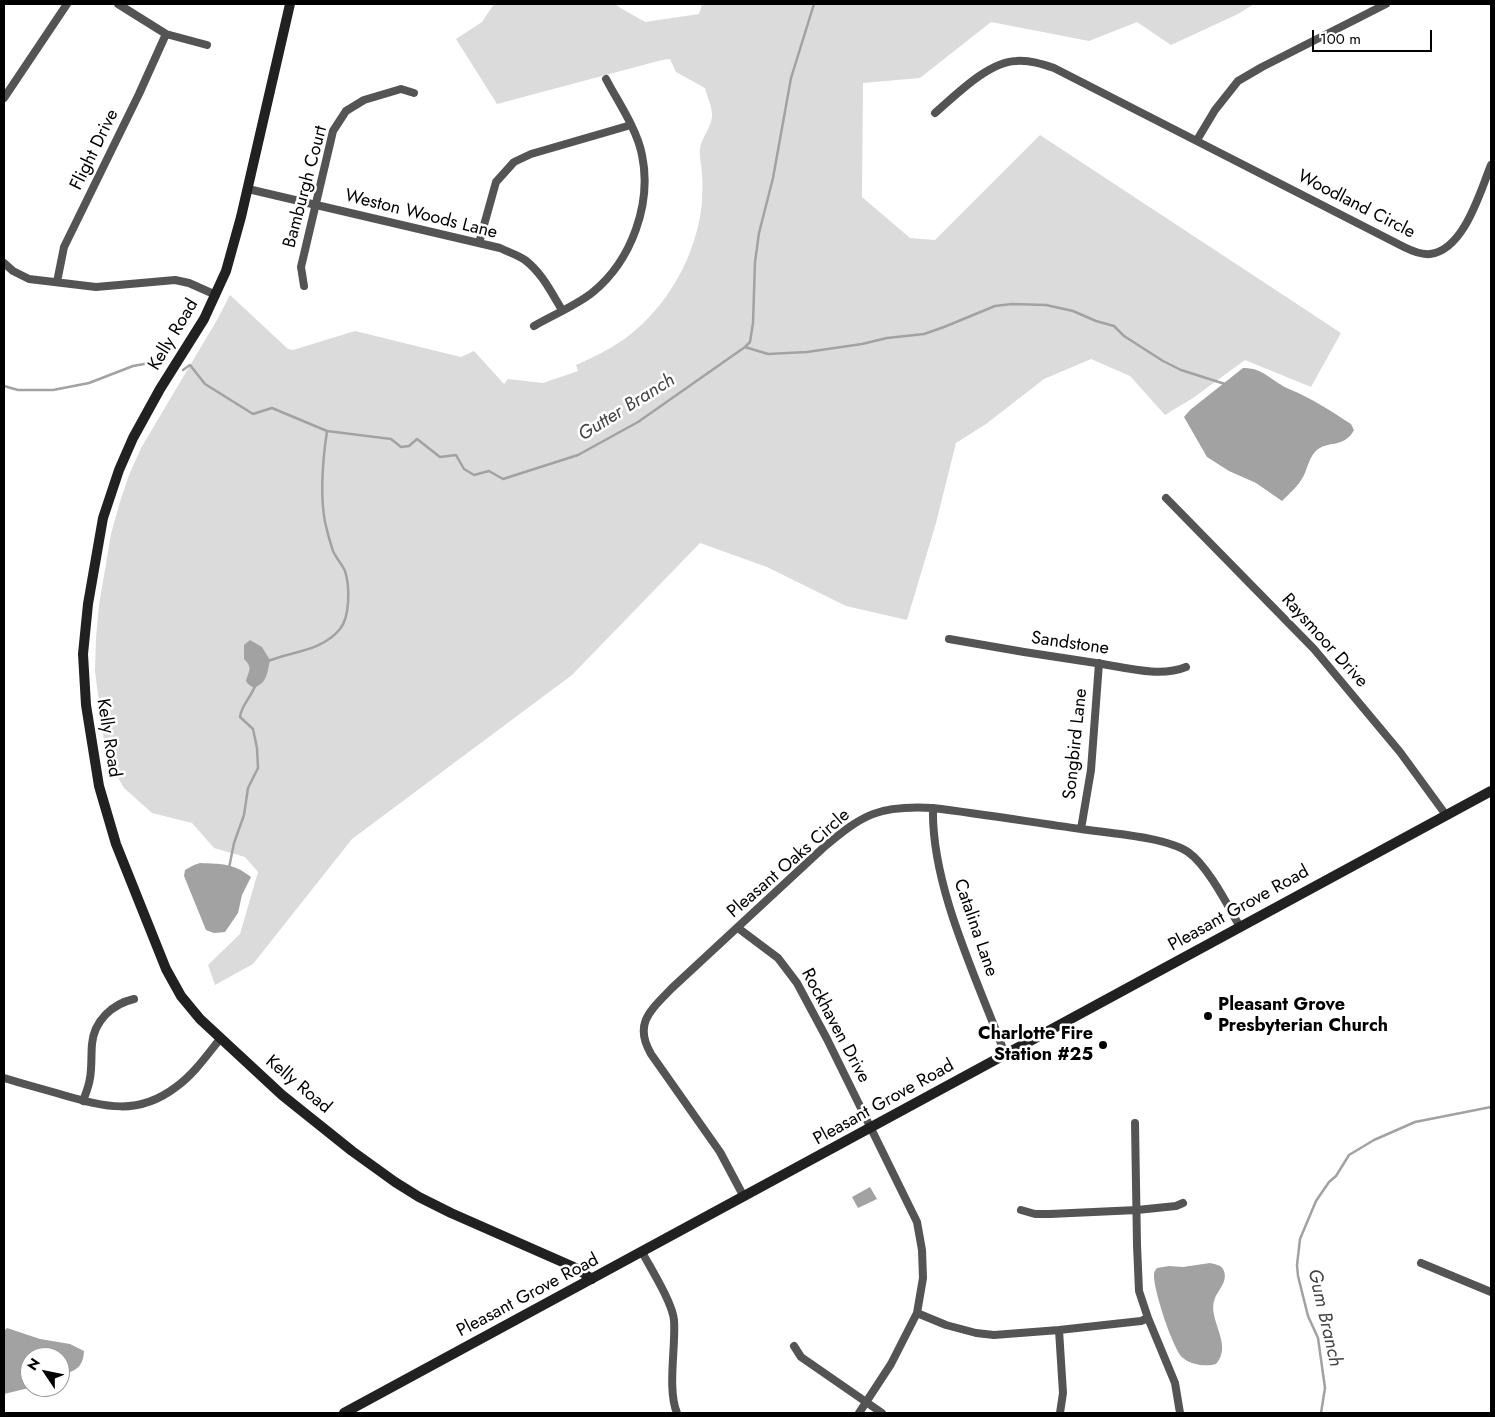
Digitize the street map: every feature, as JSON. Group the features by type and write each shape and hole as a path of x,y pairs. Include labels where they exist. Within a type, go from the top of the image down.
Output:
{"street":[{"path":"4,98 67,4"},
{"path":"118,4 166,34 207,45"},
{"name":"Kelly Road","path":"290,4 233,250 216,295 204,319 149,408 118,470 103,518 88,604 83,654 84,681 92,748 99,786 116,844 166,969 186,1004 220,1039 282,1095 352,1151 395,1182 451,1213 576,1268 592,1279"},
{"path":"1197,140 1215,110 1238,81 1386,4"},
{"name":"Flight Drive","path":"57,282 64,247 139,94 166,34"},
{"name":"Woodland Circle","path":"935,113 979,76 993,67 1006,62 1038,62 1054,68 1197,140 1404,247 1423,254 1437,252 1446,248 1457,237 1466,223 1491,165"},
{"path":"534,326 593,292 616,269 635,236 644,196 642,154 631,125 606,80"},
{"name":"Bamburgh Court","path":"304,286 301,267 333,131 346,111 364,100 401,90 414,93"},
{"path":"479,243 496,182 514,162 531,154 631,125"},
{"name":"Weston Woods Lane","path":"248,188 500,248 523,259 544,280 562,310"},
{"path":"4,264 23,277 57,282 96,287 175,280 189,283 216,295"},
{"name":"Raysmoor Drive","path":"1166,498 1314,649 1400,752 1446,815"},
{"name":"Sandstone","path":"949,639 1142,670 1166,671 1179,670 1186,667"},
{"name":"Songbird Lane","path":"1081,829 1091,770 1099,663"},
{"name":"Pleasant Grove Road","path":"344,1413 1491,791"},
{"name":"Pleasant Oaks Circle","path":"744,1197 720,1152 644,1043 643,1031 645,1021 653,1008 823,848 856,823 878,811 908,806 933,808 1156,840 1180,847 1189,852 1209,876 1240,927"},
{"name":"Catalina Lane","path":"933,808 936,846 945,888 967,956 1005,1054"},
{"name":"Rockhaven Drive","path":"738,928 778,958 797,983 827,1039 917,1222 922,1250 923,1278 917,1313 891,1364 860,1413"},
{"path":"83,1101 90,1077 92,1042 98,1024 111,1009 134,999"},
{"path":"4,1078 100,1106 136,1105 161,1097 184,1082 220,1039"},
{"path":"1135,1123 1137,1274 1139,1291 1175,1383 1180,1413"},
{"path":"1021,1210 1036,1214 1137,1210 1176,1206 1183,1203"},
{"path":"642,1252 669,1304 674,1318 673,1387 677,1413"},
{"path":"1422,1263 1491,1292"},
{"path":"917,1313 976,1333 994,1335 1141,1321 1148,1318"},
{"path":"1059,1330 1063,1393 1060,1413"},
{"path":"794,1346 801,1357 882,1413"}],"shaded area":[{"path":"494,4 617,4 617,6 645,22 699,14 702,4 1254,4 1238,14 1171,45 1137,22 1089,41 991,22 920,78 863,83 862,197 910,238 935,240 1040,135 1341,333 1311,387 1245,360 1193,398 1165,415 1130,376 1091,359 1044,379 986,424 956,443 936,523 907,620 846,606 767,567 700,543 572,675 352,839 253,964 215,985 208,965 240,934 258,872 245,857 214,848 192,823 152,813 124,788 106,757 95,671 99,605 111,534 129,475 141,448 230,295 288,349 293,350 355,331 461,357 474,351 504,384 508,379 543,383 578,371 576,365 612,347 639,327 666,297 677,279 694,242 702,202 700,149 712,117 711,106 705,88 676,72 670,59 497,104 456,39 482,22"},
{"path":"1243,368 1262,372 1351,424 1354,430 1345,440 1320,448 1315,452 1301,480 1282,501 1256,483 1229,471 1207,457 1184,417 1190,410"},
{"path":"250,640 262,647 270,660 264,680 259,686 254,688 246,681 249,667 244,659 244,645"},
{"path":"200,863 221,864 233,867 251,877 242,895 238,913 225,932 214,933 206,930 184,876 185,870"},
{"path":"870,1187 877,1199 858,1208 852,1197"},
{"path":"1210,1263 1221,1267 1225,1273 1223,1284 1213,1306 1222,1348 1221,1356 1216,1364 1204,1365 1186,1360 1179,1353 1169,1332 1160,1305 1154,1274 1157,1268"},
{"path":"7,1328 40,1339 70,1344 84,1351 82,1362 77,1368 70,1372 70,1347 20,1347 20,1390 4,1394 4,1331"}],"waterway":[{"name":"Gutter Branch","path":"183,370 190,365 205,384 253,414 272,408 327,431 391,439 401,447 409,446 417,439 440,457 456,455 464,469 474,475 489,471 503,479 578,455 638,422 750,342 753,323 755,262 759,233 773,178 791,78 814,4"},
{"path":"745,347 768,354 807,352 862,344 887,338 924,334 995,306 1012,304 1046,305 1073,311 1114,326 1124,336 1163,361 1181,370 1225,384"},
{"name":"Gutter Branch","path":"4,386 18,390 53,390 89,383 133,366 166,360"},
{"path":"268,661 325,642 340,629 346,617 348,601 347,577 344,568 333,551 323,511 324,453 327,431"},
{"path":"229,868 234,843 244,815 248,788 258,768 257,748 253,729 240,717 242,709 255,686"},
{"name":"Gum Branch","path":"1321,1413 1325,1388 1318,1338 1308,1316 1297,1265 1300,1239 1316,1201 1329,1182 1336,1176 1349,1155 1374,1140 1415,1122 1491,1107"}],"place":[{"name":"Pleasant Grove Presbyterian Church","path":"1208,1016"},
{"name":"Charlotte Fire Station #25","path":"1103,1045"}]}
